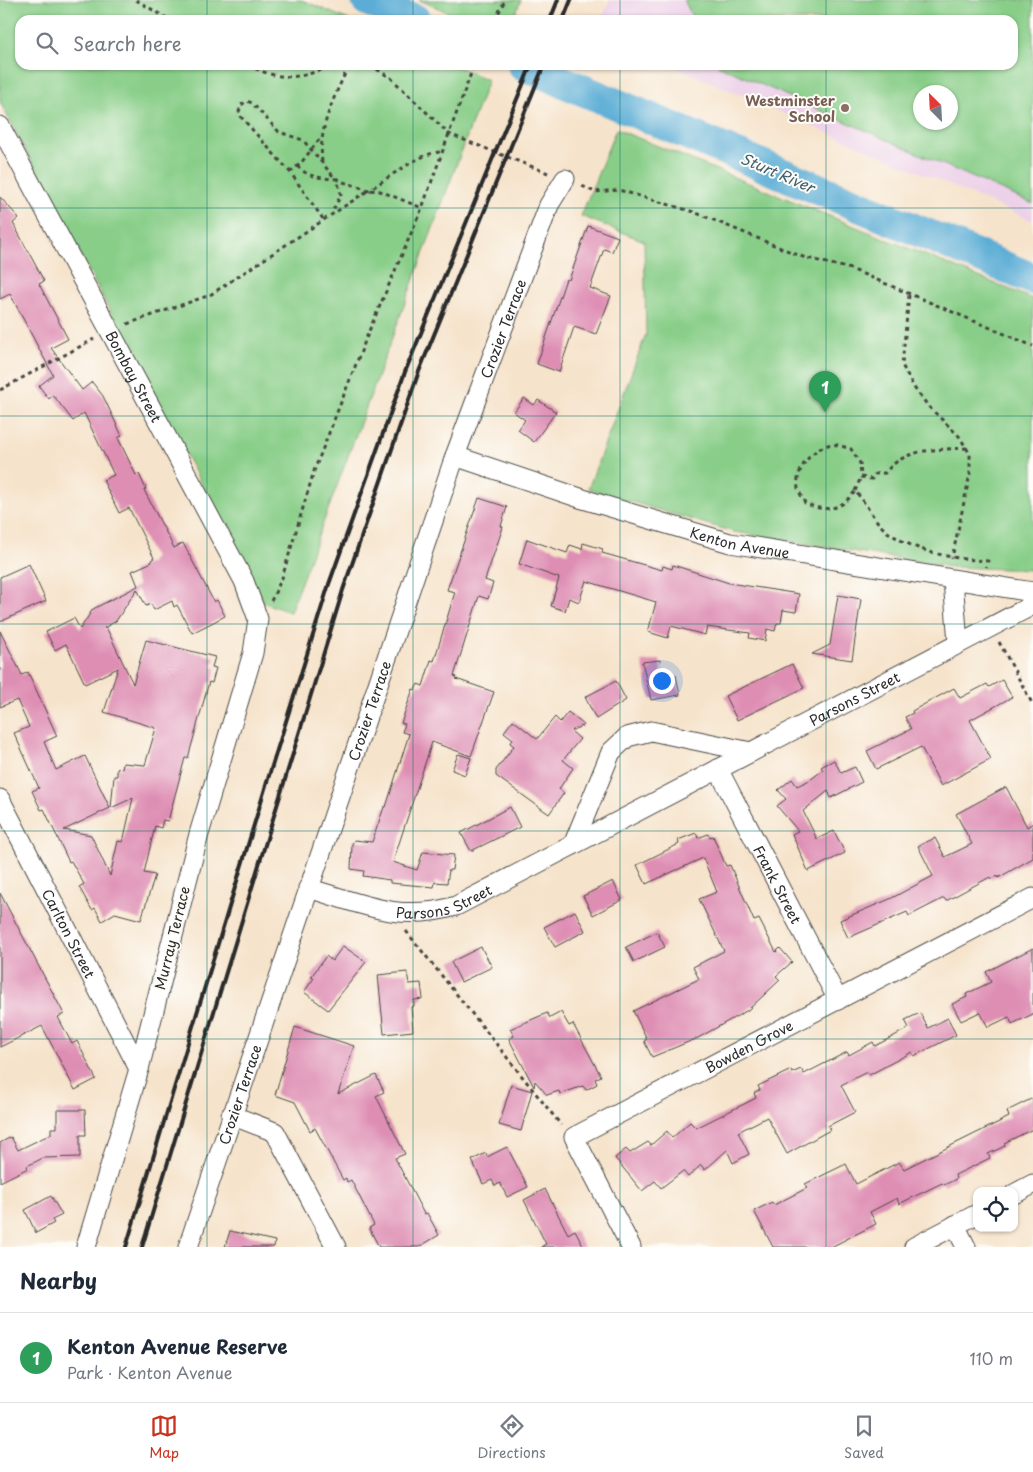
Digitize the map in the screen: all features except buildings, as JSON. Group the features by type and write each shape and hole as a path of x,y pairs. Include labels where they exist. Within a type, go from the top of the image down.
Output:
{"street":[{"name":"Bombay Street","path":"0,126 244,581 255,607 258,629"},
{"name":"Crozier Terrace","path":"188,1247 455,456 549,205 565,179"},
{"name":"Kenton Avenue","path":"455,456 583,499 730,543 1033,592"},
{"path":"951,580 958,643"},
{"name":"Parsons Street","path":"308,888 391,913 418,914 456,906 1033,604"},
{"name":"Murray Terrace","path":"86,1247 138,1069 199,834 258,629"},
{"path":"573,845 611,752 627,736 651,731 751,752"},
{"name":"Frank Street","path":"718,769 838,1000"},
{"name":"Carlton Street","path":"0,799 138,1069"},
{"name":"Bowden Grove","path":"574,1137 1033,898"},
{"path":"231,1115 275,1132 336,1247"},
{"path":"574,1137 631,1247"},
{"path":"1018,1192 1033,1184"},
{"path":"914,1247 973,1216"},
{"path":"955,1225 966,1247"}],"path":[{"path":"136,0 162,15"},
{"path":"498,15 505,0"},
{"path":"259,70 270,75 292,78 308,76 322,70"},
{"path":"322,162 322,135 327,113 346,70"},
{"path":"378,70 391,78 449,134 595,192 619,190 694,212 803,257 851,269 1033,346"},
{"path":"270,603 282,578 314,470 369,331 422,208 472,70"},
{"path":"323,219 290,172 241,117 239,112 241,105 247,102 252,103 279,132 303,140 337,179 342,195 330,214"},
{"path":"290,172 322,135"},
{"path":"0,390 109,331 210,295 330,214 424,157 436,152 442,152"},
{"path":"297,166 311,176 337,179 369,190 380,191 422,208"},
{"path":"909,295 902,365 915,389 929,407 959,436 970,454 970,474 952,558 951,580"},
{"path":"829,444 840,445 851,450 860,463 861,477 855,491 848,501 834,508 818,509 804,503 798,488 800,471 815,450 829,444"},
{"path":"861,477 872,479 875,474 886,474 893,464 905,455 929,450 967,448"},
{"path":"855,491 889,532 918,547 952,558 988,561 981,584"},
{"path":"999,622 1006,636 998,640 1033,705"},
{"path":"391,913 561,1124 574,1137"}],"shaded area":[{"name":"Westminster School","path":"610,0 1033,0 1033,221 683,70 1018,70 1018,15 603,15"}],"green space":[{"path":"0,0 302,0 337,15 15,15 15,70 465,70 488,80 290,612 264,603 0,102"},
{"path":"419,0 521,0 515,15 455,15"},
{"name":"Westminster School","path":"684,0 1033,0 1033,204 728,70 1018,70 1018,15 692,15"},
{"path":"616,129 1033,299 1033,570 951,567 734,532 588,489 646,334 644,241 581,216"}],"waterway":[{"name":"Sturt River","path":"367,0 403,15"},
{"name":"Sturt River","path":"535,70 1033,279"}],"railway":[{"path":"552,15 558,0"},
{"path":"565,15 571,0"},
{"path":"126,1247 329,584 405,372 529,70"},
{"path":"142,1247 343,590 418,374 542,70"}],"place":[{"name":"Westminster School","path":"845,108"},
{"name":"Kenton Avenue Reserve","path":"825,412"}]}
